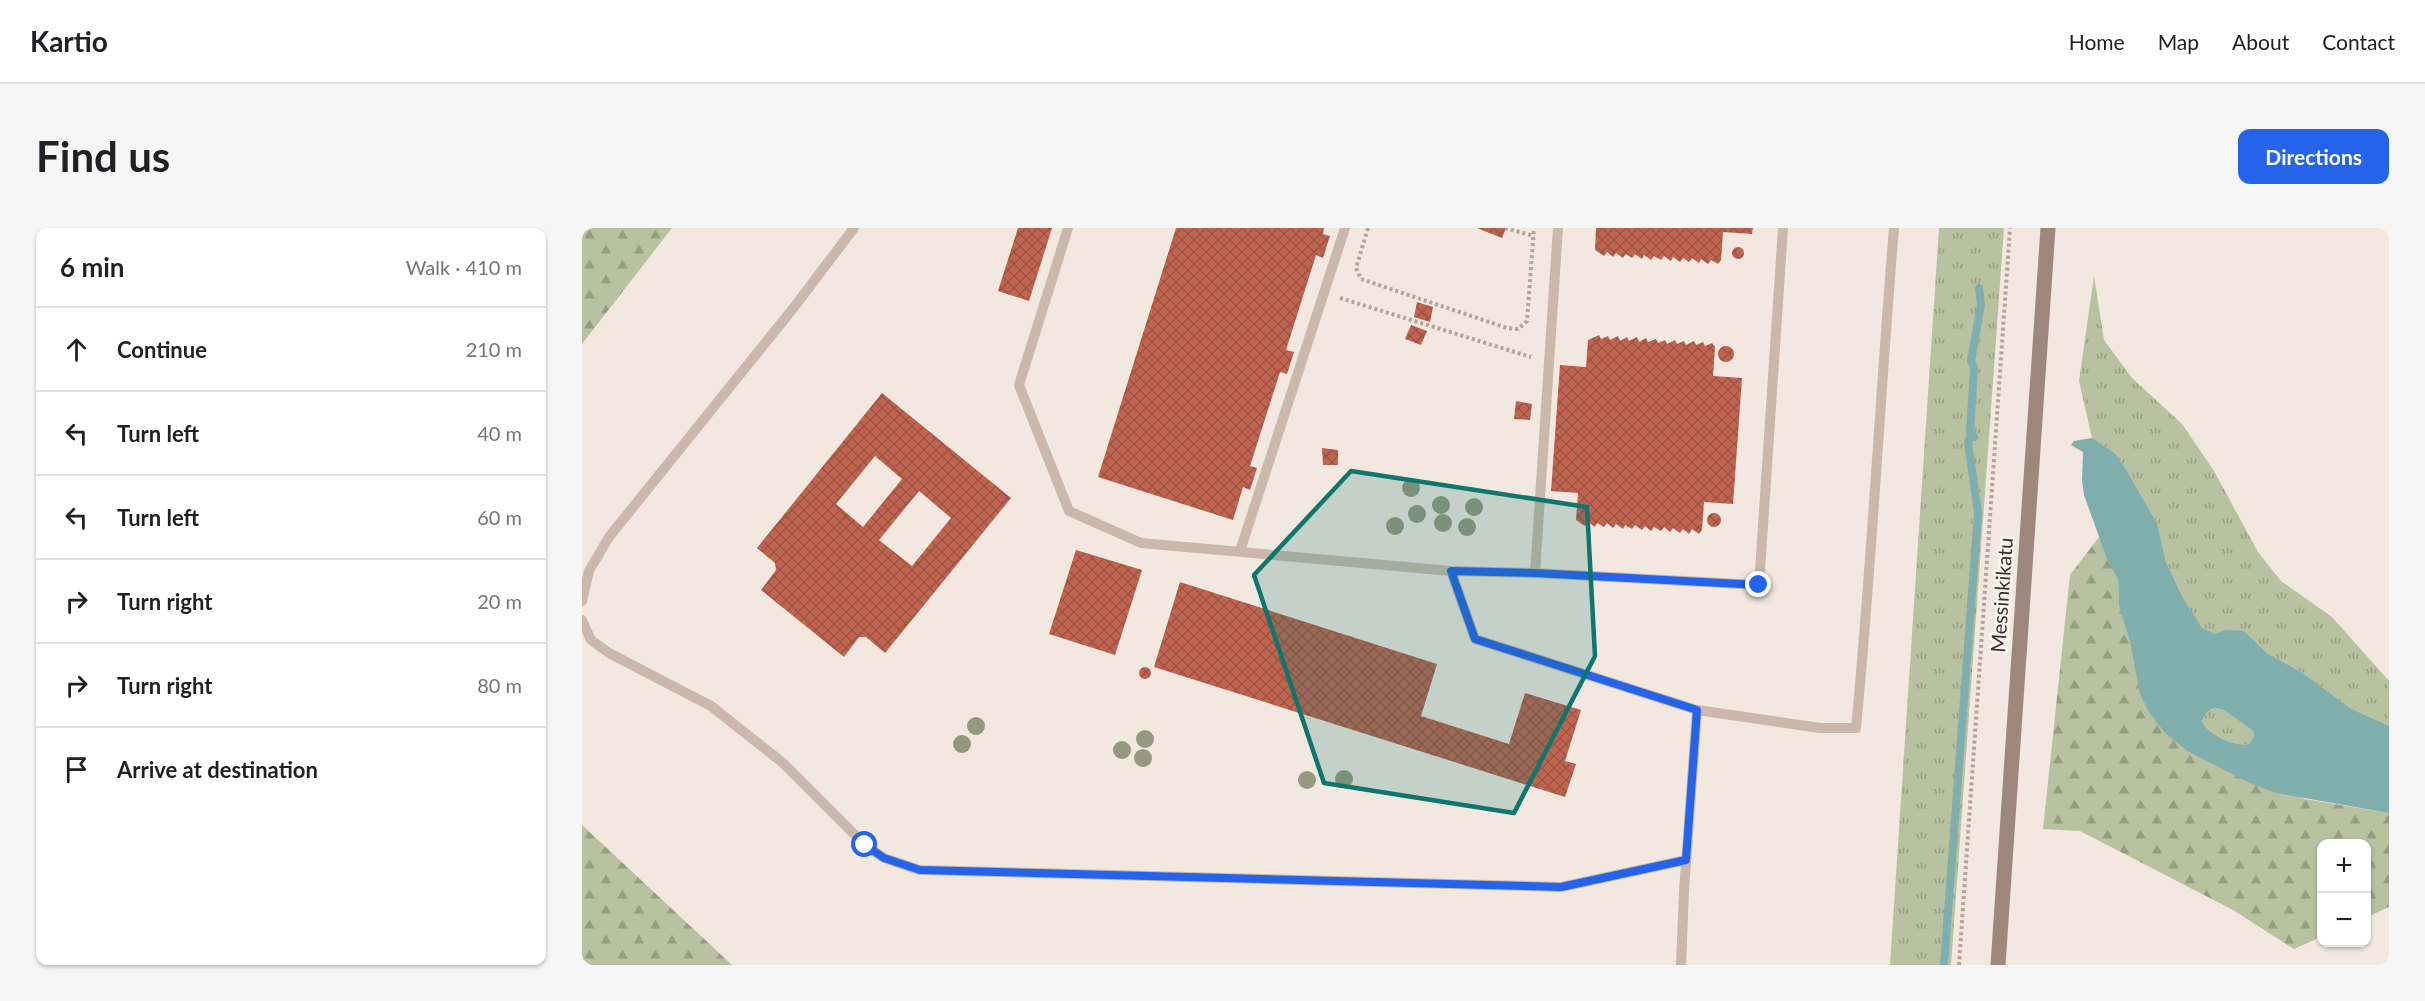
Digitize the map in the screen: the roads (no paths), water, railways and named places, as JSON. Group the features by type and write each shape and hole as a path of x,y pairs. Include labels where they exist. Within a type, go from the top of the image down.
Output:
{"street":[{"name":"Messinkikatu","path":"1998,965 2048,228"}],"lane":[{"path":"582,601 589,571 609,537 795,306 854,228"},
{"path":"1068,228 1019,385 1069,511 1142,543 1451,571 1535,573 1759,585 1783,228"},
{"path":"1240,551 1345,228"},
{"path":"1535,573 1558,228"},
{"path":"1451,571 1475,639 1697,710 1820,728 1856,728 1894,228"},
{"path":"582,620 591,640 609,653 711,706 783,764 865,845 884,858 920,870 1561,887 1686,860"},
{"path":"1682,965 1686,860 1697,710"}],"water":[{"path":"2092,438 2115,453 2157,523 2166,562 2183,598 2202,628 2215,634 2226,630 2244,631 2267,653 2303,673 2350,708 2389,726 2389,813 2276,793 2250,783 2187,751 2165,733 2149,712 2140,694 2130,641 2119,606 2118,579 2107,559 2084,495 2083,452 2071,445 2074,441","holes":["2216,708 2224,710 2253,731 2254,736 2249,744 2229,742 2205,726 2202,721 2209,711"]}],"waterway":[{"path":"1974,437 1970,433 1974,368 1971,361 1981,305 1979,288"},
{"path":"1944,965 1978,513 1968,442 1971,436"}]}
